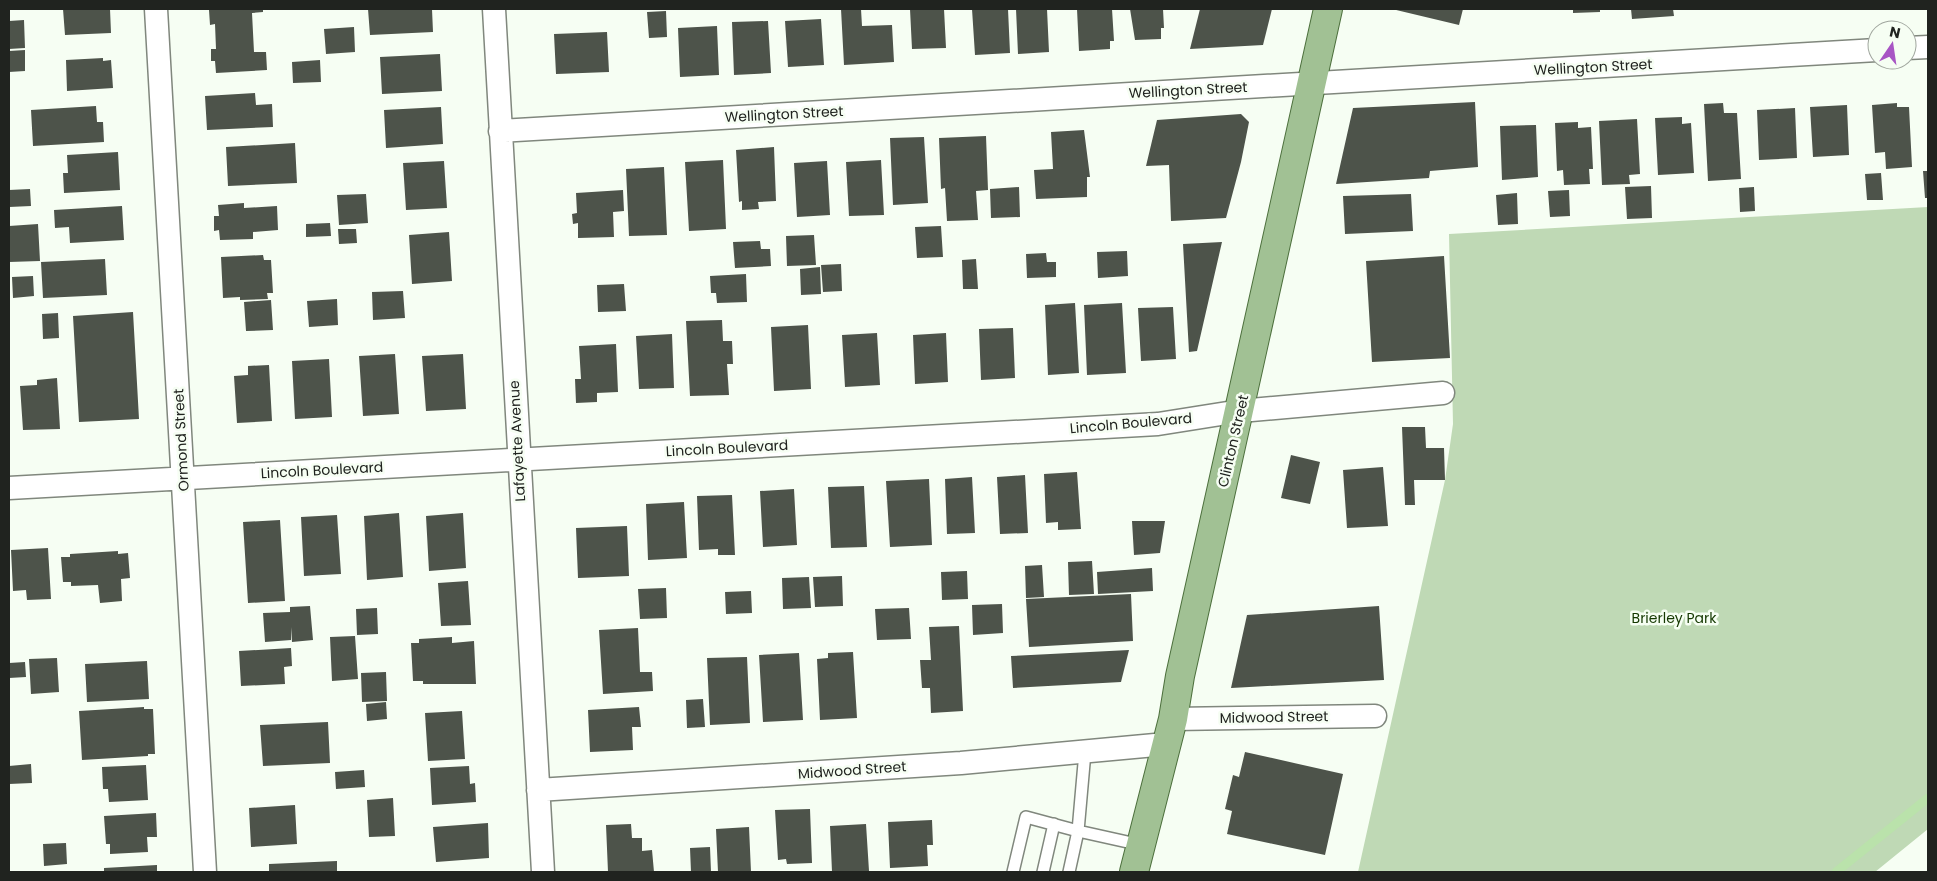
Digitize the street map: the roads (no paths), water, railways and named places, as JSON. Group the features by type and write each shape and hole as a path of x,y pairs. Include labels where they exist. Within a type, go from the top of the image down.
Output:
{"main road":[{"name":"Clinton Street","path":"1134,872 1169,732 1328,9"}],"street":[{"name":"Ormond Street","path":"156,9 205,872"},
{"name":"Lafayette Avenue","path":"494,9 518,460 543,872"},
{"name":"Wellington Street","path":"500,131 1867,51"},
{"name":"Lincoln Boulevard","path":"9,488 1158,424 1240,412 1443,393"},
{"name":"Midwood Street","path":"538,790 961,763 1085,752 1169,732 1375,716"}],"lane":[{"path":"1069,872 1078,831 1085,752"},
{"path":"1013,872 1026,816 1078,831 1140,845"},
{"path":"1043,872 1054,824"}],"waterway":[{"path":"1836,872 1928,798"}],"park label":[{"name":"Brierley Park","path":"1674,618"}]}
